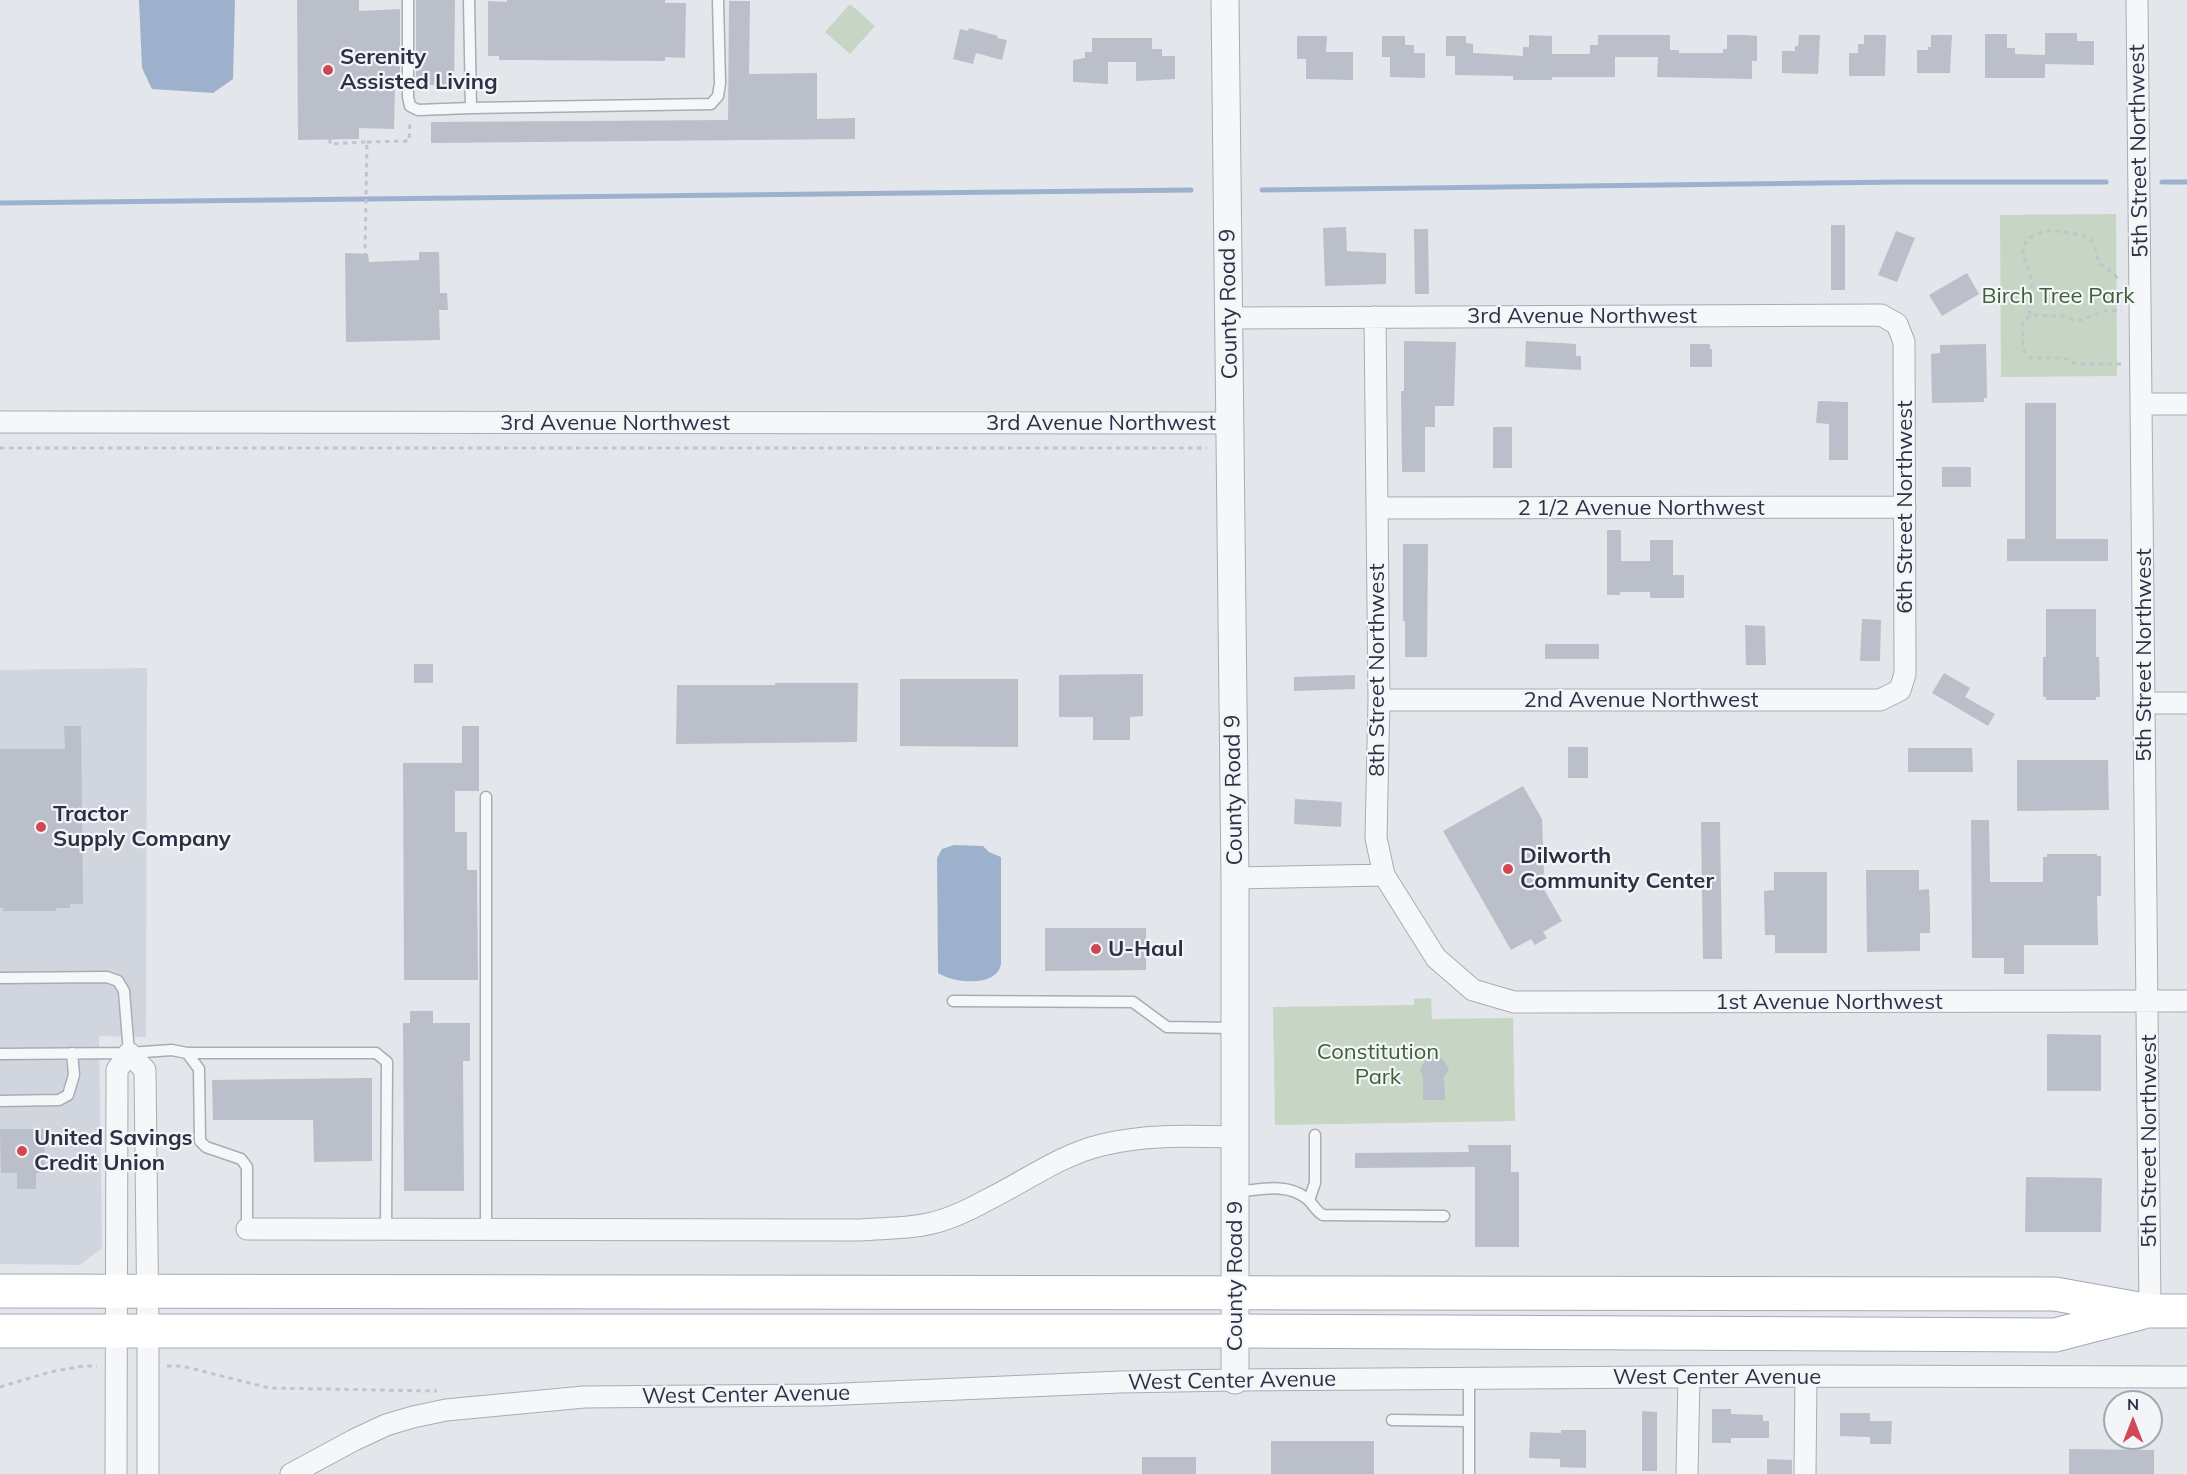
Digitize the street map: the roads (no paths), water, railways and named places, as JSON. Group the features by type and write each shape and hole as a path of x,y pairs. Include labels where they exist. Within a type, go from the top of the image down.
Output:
{"main road":[{"path":"0,1292 2055,1294 2150,1311 2187,1311"},
{"path":"0,1331 1234,1331 2055,1335 2150,1311"}],"street":[{"name":"County Road 9","path":"1225,0 1235,878 1235,1380"},
{"name":"5th Street Northwest","path":"2137,0 2150,1311"},
{"name":"3rd Avenue Northwest","path":"1229,318 1881,315 1897,324"},
{"name":"8th Street Northwest","path":"1375,317 1379,700 1376,838 1384,875 1436,958 1473,990"},
{"name":"6th Street Northwest","path":"1897,324 1904,342 1905,674 1900,690"},
{"path":"2142,404 2187,404"},
{"name":"3rd Avenue Northwest","path":"0,422 1231,436"},
{"name":"2 1/2 Avenue Northwest","path":"1377,508 1905,507"},
{"name":"2nd Avenue Northwest","path":"1379,700 1880,700 1900,690"},
{"path":"2144,703 2187,703"},
{"path":"1235,878 1384,875"},
{"name":"1st Avenue Northwest","path":"1473,990 1514,1002 2187,1001"},
{"path":"116,1474 116,1331 132,1292 145,1070 129,1053 117,1070 132,1292 148,1331 148,1474"},
{"path":"247,1229 859,1230 909,1226 929,1224 959,1213 989,1200 1040,1170 1102,1145 1168,1136 1235,1137"},
{"path":"1805,1474 1806,1376"},
{"name":"West Center Avenue","path":"291,1474 386,1425 413,1417 446,1410 584,1397 821,1395 1120,1382 1235,1380 1806,1376 2187,1377"},
{"path":"1687,1474 1689,1377"}],"lane":[{"path":"408,0 408,97 410,106 418,110 711,104 718,96 720,83 718,0"},
{"path":"469,0 471,108"},
{"path":"486,797 486,1230"},
{"path":"0,978 108,976 118,981 124,990 129,1053"},
{"path":"953,1000 1134,1002 1167,1027 1235,1028"},
{"path":"0,1054 129,1053 172,1050 187,1053 376,1053 387,1062 386,1229"},
{"path":"0,1101 59,1100 68,1095 74,1075 72,1053"},
{"path":"187,1053 199,1069 200,1141 206,1147 241,1159 247,1167 247,1229"},
{"path":"1308,1200 1315,1184 1315,1135"},
{"path":"1234,1192 1282,1188 1295,1190 1323,1215 1444,1216"},
{"path":"1469,1378 1469,1474"},
{"path":"1392,1420 1469,1421"}],"water":[{"path":"139,0 235,0 233,79 213,93 152,89 142,68"},
{"path":"954,845 983,846 989,852 1001,857 1001,964 998,972 983,980 963,981 938,973 937,858 942,849"}],"waterway":[{"path":"1262,190 1900,182 2106,182"},
{"path":"2162,182 2187,182"},
{"path":"0,203 1191,190"}],"place":[{"name":"Serenity Assisted Living","path":"328,70"},
{"name":"Tractor Supply Company","path":"41,827"},
{"name":"Dilworth Community Center","path":"1508,869"},
{"name":"U-Haul","path":"1096,949"},
{"name":"United Savings Credit Union","path":"22,1151"}],"park label":[{"name":"Birch Tree Park","path":"2058,296"},
{"name":"Constitution Park","path":"1378,1064"}]}
